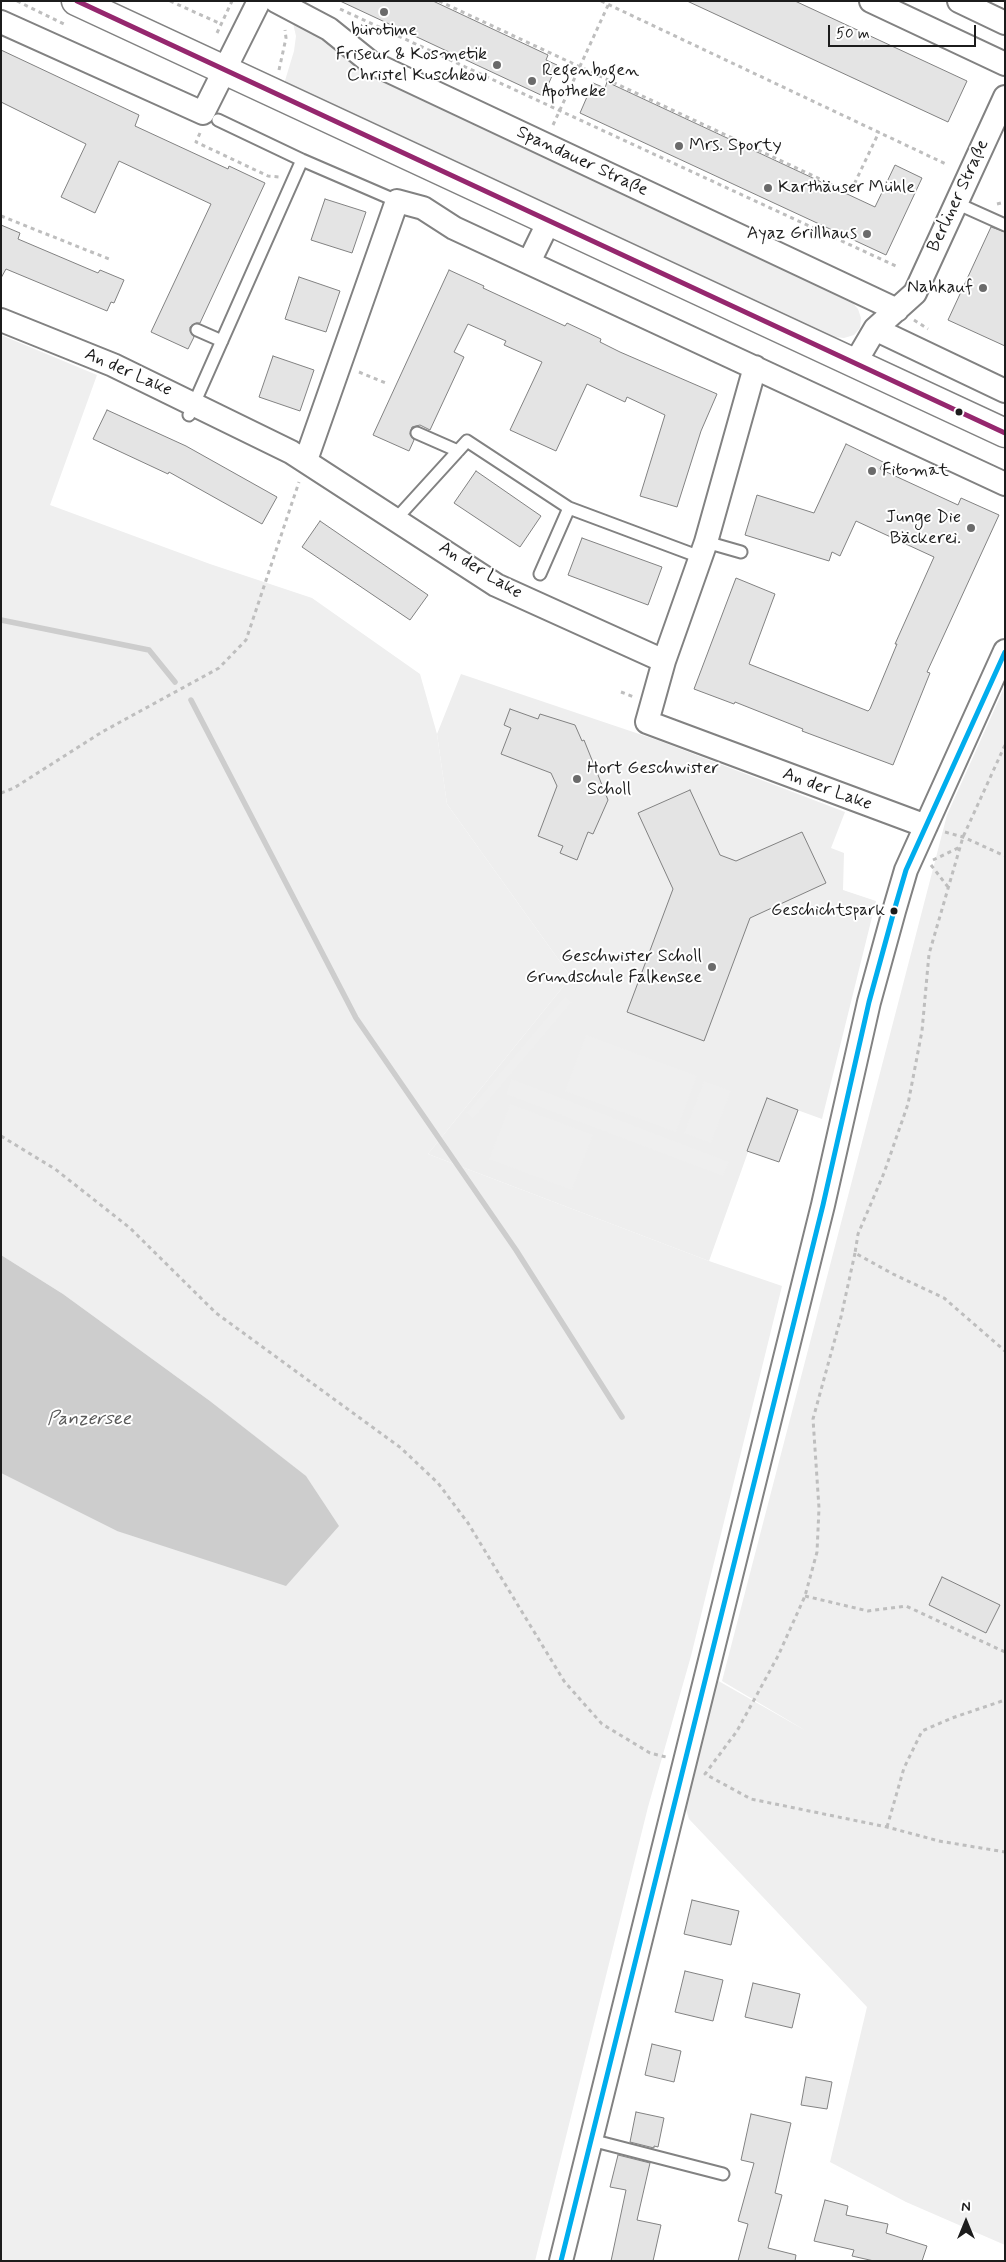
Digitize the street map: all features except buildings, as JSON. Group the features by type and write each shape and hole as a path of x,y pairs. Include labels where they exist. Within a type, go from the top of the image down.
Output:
{"main road":[{"path":"80,3 1005,432"}],"street":[{"path":"1,22 203,113 259,1"},
{"name":"Spandauer Straße","path":"276,1 329,29 370,62 897,310"},
{"path":"871,1 1005,64"},
{"path":"959,1 1005,22"},
{"name":"Berliner Straße","path":"855,363 875,329 915,293 1005,97"},
{"path":"306,460 397,201 422,208 454,228 1005,484"},
{"path":"528,262 549,220"},
{"name":"An der Lake","path":"1,320 113,365 192,409 306,460 496,585 664,662"},
{"path":"875,329 1005,391"},
{"name":"An der Lake","path":"754,367 703,549 664,662 647,722 926,826"},
{"path":"562,2261 823,1204 869,1002 906,870 1005,651"}],"lane":[{"path":"218,120 302,160 397,201"},
{"path":"192,409 302,160"},
{"path":"956,203 1005,225"},
{"path":"197,330 222,341"},
{"path":"417,433 458,451"},
{"path":"396,519 467,440 569,508 703,549 741,552"},
{"path":"540,574 569,508"},
{"path":"591,2140 723,2174"}],"path":[{"path":"170,1 221,24"},
{"path":"217,33 232,1"},
{"path":"439,1 850,193 879,132"},
{"path":"601,1 610,3 948,164"},
{"path":"544,144 610,3"},
{"path":"332,5 559,112 898,267"},
{"path":"279,71 286,38 284,24"},
{"path":"1,216 109,259"},
{"path":"897,310 930,330"},
{"path":"339,367 360,372 388,384"},
{"path":"1,793 14,788 102,732 219,668 246,640 306,460"},
{"path":"1005,745 963,837 948,887 929,954 922,1031 908,1104 884,1173 858,1234 841,1318 812,1419 818,1480 817,1552 804,1596 778,1656 737,1732 705,1774 750,1799 887,1827 939,1842 1005,1852"},
{"path":"926,826 963,837 1005,856"},
{"path":"948,887 929,862 960,847"},
{"path":"1,1136 55,1169 130,1228 216,1313 402,1448 438,1484 468,1523 564,1681 602,1724 650,1753 669,1758"},
{"path":"855,1253 944,1298 1005,1351"},
{"path":"804,1596 868,1611 906,1606 1005,1652"},
{"path":"887,1827 904,1768 922,1732 952,1718 1005,1700"}],"shaded area":[{"path":"292,19 319,34 361,69 843,297 852,302 858,309 861,318 860,328 854,335 844,338 825,336 284,84 294,51 296,36"},
{"path":"1,335 97,375 50,505 210,564 312,598 420,674 437,734 447,804 571,977 428,1154 709,1261 782,1286 691,1656 648,1807 535,2261 1,2261 1,1473 117,1531 305,1476 210,1401 63,1294 1,1255"},
{"name":"Geschwister Scholl Grundschule Falkensee","path":"461,674 657,740 845,812 831,848 844,853 843,890 876,901 822,1119 767,1099 709,1261 428,1154 571,977 447,804 437,734"},
{"path":"1005,686 1005,2245 906,2202 830,2162 867,2007 689,1819 683,1800 715,1679 808,1732 722,1681 947,815"},
{"path":"565,996 572,1002 473,1119 466,1113"},
{"path":"586,1035 697,1076 676,1132 565,1091"},
{"path":"511,1079 729,1162 723,1176 506,1094"},
{"path":"704,1081 731,1091 711,1143 684,1133"},
{"path":"510,1104 593,1135 572,1190 489,1159"}],"water":[{"name":"Panzersee","path":"1,1255 63,1294 210,1401 306,1476 339,1526 286,1586 117,1531 1,1473"}],"waterway":[{"path":"1,620 149,650 175,682"},
{"path":"191,700 356,1018 516,1250 622,1417"}],"transit line":[{"path":"77,1 1005,433"},
{"path":"561,2261 823,1205 869,1002 894,911 906,870 1005,652"}],"place":[{"name":"bürotime","path":"384,12"},
{"name":"Friseur & Kosmetik Christel Kuschkow","path":"497,65"},
{"name":"Regenbogen Apotheke","path":"532,81"},
{"name":"Mrs. Sporty","path":"679,146"},
{"name":"Karthäuser Mühle","path":"768,188"},
{"name":"Ayaz Grillhaus","path":"867,234"},
{"name":"Nahkauf","path":"983,288"},
{"name":"Fitomat","path":"872,471"},
{"name":"Junge Die Bäckerei.","path":"971,528"},
{"name":"Hort Geschwister Scholl","path":"577,779"},
{"name":"Geschichtspark","path":"894,911"},
{"name":"Geschwister Scholl Grundschule Falkensee","path":"712,967"}]}
